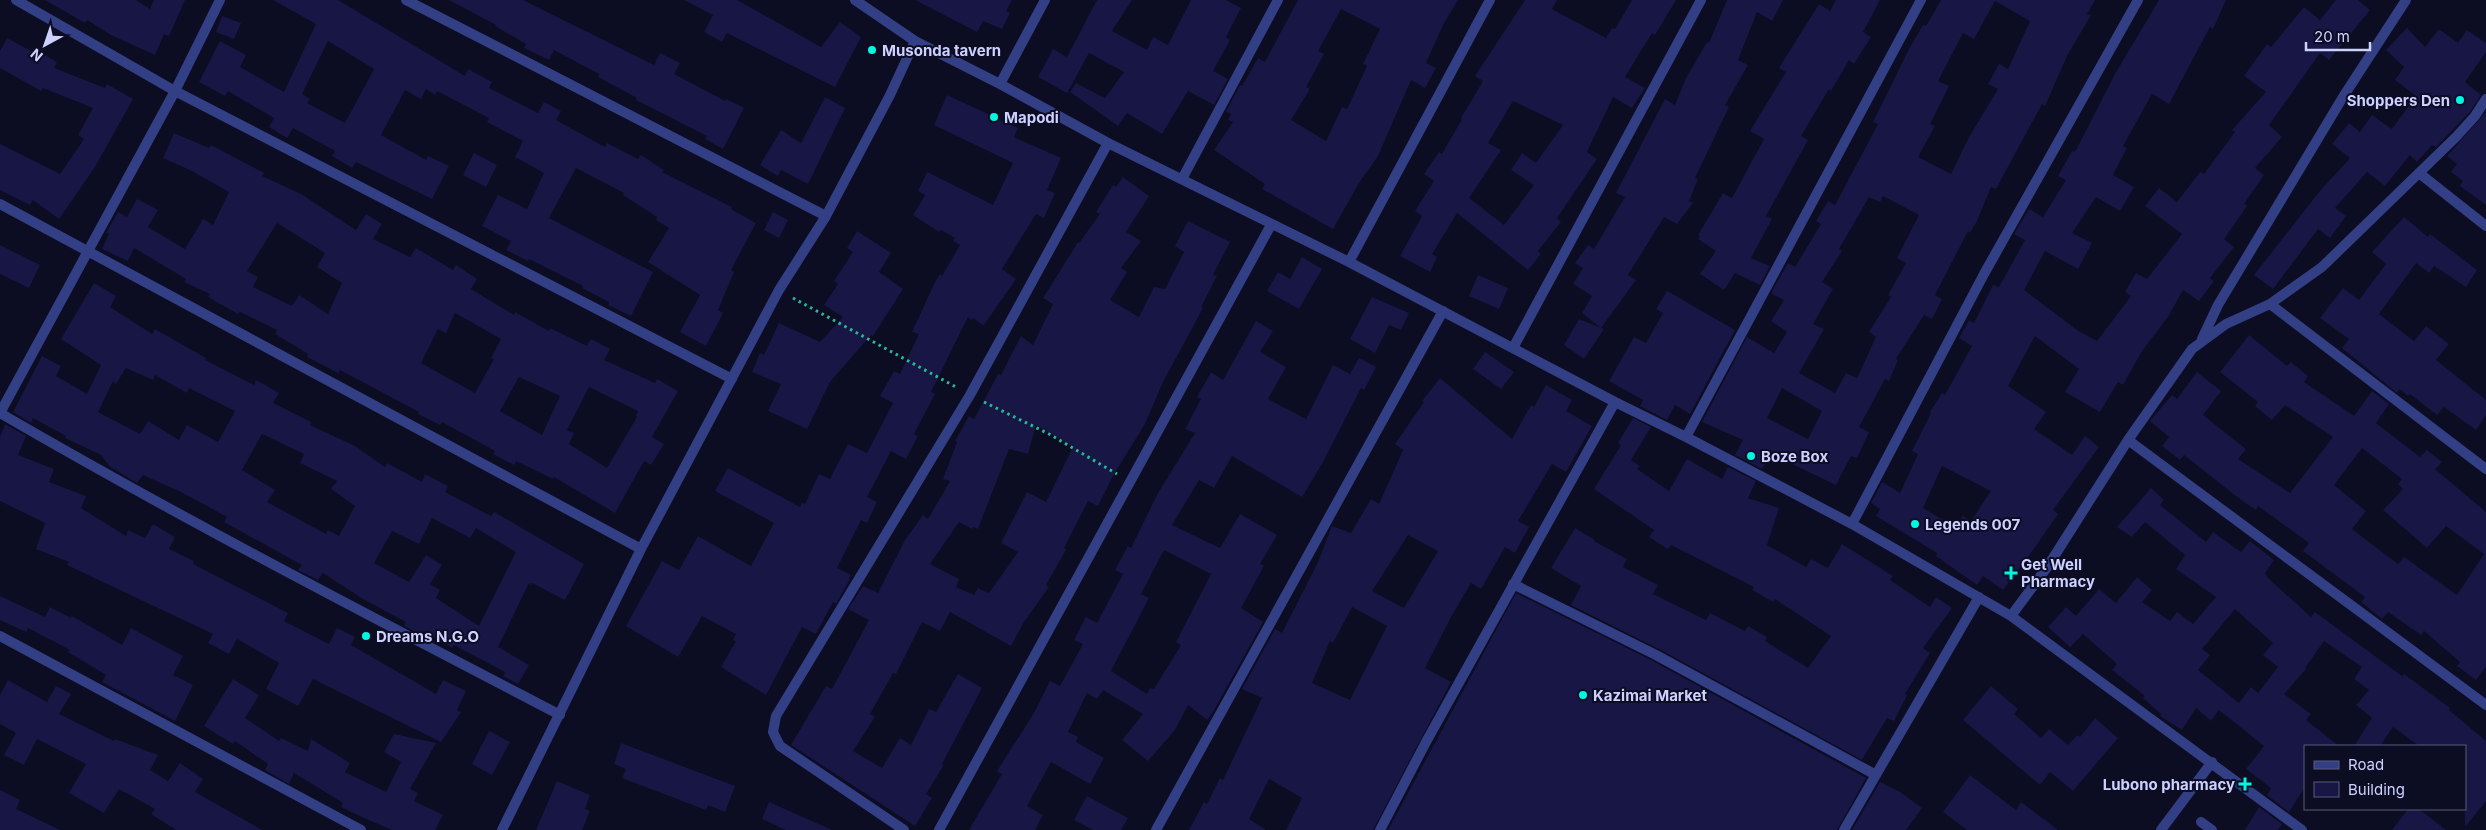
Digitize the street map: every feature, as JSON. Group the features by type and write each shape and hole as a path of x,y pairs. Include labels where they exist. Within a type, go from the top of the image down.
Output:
{"street":[{"path":"16,0 176,91 732,379"},
{"path":"220,0 176,91 0,413 111,478 560,715"},
{"path":"406,0 826,216"},
{"path":"855,0 915,41 1000,84 1108,143 1349,262 1852,524 2011,616 2212,762 2300,830"},
{"path":"1000,84 1046,0"},
{"path":"1182,179 1278,0"},
{"path":"1349,262 1490,0"},
{"path":"1513,348 1701,0"},
{"path":"1686,437 1921,0"},
{"path":"1852,524 1984,274 2138,0"},
{"path":"2011,616 2048,566 2128,440 2200,342 2218,305 2343,97 2406,0"},
{"path":"502,830 641,549 779,290 826,216 890,95 915,41"},
{"path":"2200,342 2237,317 2270,304 2322,267 2475,116 2486,99"},
{"path":"904,830 780,746 772,732 776,716 970,395 1108,143"},
{"path":"2419,173 2486,226"},
{"path":"0,204 641,549"},
{"path":"939,830 1271,225"},
{"path":"2270,304 2486,469"},
{"path":"1156,830 1443,311"},
{"path":"1380,830 1513,584 1615,402"},
{"path":"2128,440 2486,705"},
{"path":"1513,584 1656,655 1876,775"},
{"path":"1844,830 1979,597"},
{"path":"0,636 361,830"},
{"path":"2161,830 2212,762"},
{"path":"2201,822 2212,830"}],"building":[{"path":"45,0 136,0 150,9 154,0 185,0 169,36 164,34 155,55 111,35 87,20 85,23"},
{"path":"273,0 338,0 465,76 468,69 492,82 489,88 538,113 544,102 561,111 556,120 605,147 607,143 638,159 641,155 664,170 662,172 732,207 731,209 756,223 731,270 734,272 718,310 723,313 706,346 680,332 700,295 648,262 669,228 656,220 657,217 623,195 624,193 576,168 549,218 653,272 631,316 608,305 609,302 582,288 583,286 529,259 528,261 506,250 511,241 482,226 498,195 527,209 544,173 515,157 523,141 487,122 489,118 437,91 435,95 426,89 421,99 405,90 381,135 426,160 428,156 449,166 432,199 356,162 352,168 332,156 335,151 293,128 287,138 269,127 274,118 228,91 225,96 199,82 220,41 246,55 240,67 284,92 316,24","holes":["328,41 374,69 345,123 307,103 310,99 302,94"]},
{"path":"449,0 523,0 654,65 660,53 680,63 674,74 725,101 726,99 744,108 723,149 705,139 707,136 636,100 637,98 598,77 599,74 554,50 549,60 524,48 526,44 496,25"},
{"path":"684,0 737,0 821,47 840,22 861,37 835,87 727,33 722,42 704,32 713,15"},
{"path":"915,0 1012,0 1006,11 1010,13 1002,29 983,21 977,32"},
{"path":"1097,0 1132,0 1112,31 1147,50 1153,37 1168,45 1191,0 1226,0 1241,8 1226,37 1230,40 1213,71 1228,79 1214,105 1188,91 1162,134 1127,113 1118,126 1070,92 1076,83 1105,98 1124,72 1089,53 1067,93 1038,77 1053,49 1067,57"},
{"path":"1298,0 1458,0 1444,23 1426,63 1436,68 1425,88 1411,80 1378,156 1359,183 1333,229 1262,189 1265,184 1214,150 1233,122 1228,120 1231,114 1226,112 1240,85 1242,86 1258,58 1265,62","holes":["1341,9 1380,29 1363,64 1367,66 1347,109 1342,107 1326,141 1291,120 1310,89 1306,87 1324,54 1318,51"]},
{"path":"1525,0 1557,0 1552,9 1606,38 1612,28 1615,29 1632,0 1676,0 1655,35 1652,33 1625,77 1645,88 1632,108 1613,97 1587,152 1597,159 1557,218 1561,222 1538,251 1541,254 1528,270 1457,213 1432,254 1437,257 1430,272 1400,256 1422,216 1415,211 1434,181 1424,174 1439,152 1442,154 1483,81 1475,76","holes":["1513,101 1563,125 1536,163 1522,153 1511,170 1534,185 1504,225 1469,198 1501,150 1488,143"]},
{"path":"1727,0 1783,0 1772,21 1757,12 1738,60 1748,65 1725,105 1729,107 1695,178 1698,179 1689,201 1693,203 1677,224 1664,217 1628,275 1636,280 1601,328 1582,313 1592,296 1573,284 1583,268 1575,263 1588,245 1594,249 1625,197 1616,193 1665,99 1675,105 1686,78 1707,42 1709,43"},
{"path":"1836,0 1880,0 1863,32 1871,37 1854,64 1849,60 1801,136 1808,140 1766,216 1772,219 1751,258 1770,266 1760,285 1735,273 1724,290 1700,274 1716,251 1698,239 1700,236 1698,235 1723,193 1732,198 1764,139 1750,131 1786,72 1779,68 1819,4 1830,11"},
{"path":"1941,0 2095,0 2087,14 2091,15 2067,56 2045,106 2042,104 1996,189 1991,187 1977,221 1970,233 1968,231 1935,295 1942,299 1932,319 1924,315 1896,359 1898,360 1889,381 1885,379 1859,427 1869,432 1857,458 1851,456 1836,485 1771,454 1762,469 1735,455 1743,440 1702,422 1747,337 1774,353 1787,332 1771,321 1784,300 1772,294 1772,291 1788,263 1795,267 1821,224 1816,221 1828,201 1835,205 1878,124 1873,122 1909,49 1923,25 1926,26","holes":["1995,1 2030,21 2008,69 1999,64 1988,84 1998,89 1969,137 1951,174 1918,157 1935,126 1930,124 1949,86 1938,81 1963,33 1974,39","1883,196 1919,215 1897,258 1906,263 1888,295 1891,297 1869,332 1876,337 1857,378 1846,373 1835,393 1799,373 1824,329 1813,324 1833,289 1822,282 1842,251 1839,249 1869,197 1880,202","1782,388 1822,411 1808,439 1767,418"]},
{"path":"2159,0 2226,0 2213,29 2210,27 2169,104 2152,94 2123,146 2127,148 2113,175 2134,187 2120,211 2096,197 2072,233 2092,243 2078,269 2045,251 2024,290 2077,330 2097,341 2131,296 2125,292 2136,273 2147,279 2182,234 2145,206 2159,188 2177,202 2200,172 2204,174 2235,132 2232,130 2266,92 2244,76 2267,44 2271,47 2304,7 2320,20 2336,0 2358,0 2370,10 2329,60 2320,53 2269,125 2282,137 2255,168 2264,175 2244,204 2247,206 2224,239 2234,247 2210,278 2214,281 2199,301 2183,290 2168,317 2142,351 2123,385 2118,382 2100,412 2065,392 2079,369 2035,336 2008,386 2046,412 2034,429 2072,455 2085,436 2099,447 2053,510 2058,514 2003,590 1983,576 1977,585 1936,556 1937,553 1876,516 1880,509 1871,503 1882,482 1900,493 1918,454 1912,451 1930,412 1942,393 1945,395 1972,346 1959,338 1969,320 1974,323 1993,285 1999,287 2025,240 2014,234 2029,209 2043,217 2066,180 2058,176 2072,151 2075,152 2115,74","holes":["1942,466 1991,491 1971,521 1963,516 1955,527 1923,508"]},
{"path":"222,16 241,23 234,39 216,32"},
{"path":"2407,28 2425,47 2439,29 2458,43 2467,30 2486,43 2486,52 2465,82 2481,95 2470,112 2436,147 2432,145 2417,162 2410,155 2385,186 2367,172 2335,208 2346,216 2330,238 2318,229 2273,289 2254,275 2319,192 2350,158 2332,144 2349,123 2360,132 2372,115 2392,129 2416,96 2395,80 2404,67 2386,50"},
{"path":"7,38 33,52 35,49 57,62 54,68 105,88 107,84 133,99 95,167 59,219 33,200 30,205 0,190 0,144 60,174 84,139 78,135 93,108 43,88 41,91 0,68 0,51"},
{"path":"947,95 1018,128 1014,137 1061,158 1047,190 1055,193 1044,218 1036,214 1002,269 1016,279 986,322 983,325 968,317 931,392 935,394 914,434 918,436 906,459 891,451 867,497 877,502 867,523 861,520 837,568 851,575 836,604 833,602 816,634 802,627 766,695 721,667 736,641 733,640 736,634 702,616 678,657 626,626 662,561 679,570 698,536 751,566 774,523 715,491 728,468 800,507 802,503 805,504 819,474 830,479 848,444 867,453 893,403 880,396 894,371 900,374 919,334 912,332 934,284 940,274 942,276 960,245 953,241 955,238 941,230 939,232 913,215 925,195 918,191 927,172 993,205 1013,163 934,125"},
{"path":"825,97 845,108 808,184 781,170 778,176 760,165 781,130 801,143"},
{"path":"2486,112 2486,205 2460,186 2463,181 2451,172 2457,164 2447,156"},
{"path":"174,133 209,148 211,145 264,173 262,176 301,194 356,230 366,214 382,224 373,239 410,257 416,248 453,270 456,265 477,279 471,289 514,315 515,312 549,331 550,328 587,346 591,339 610,349 604,360 655,383 657,379 678,391 652,437 664,444 651,465 644,461 615,513 554,477 553,479 516,461 514,465 493,454 495,451 442,422 440,425 340,370 338,373 307,357 308,354 275,334 277,330 240,312 238,314 208,297 210,294 184,282 186,279 134,248 128,261 102,249 109,234 106,233 118,212 127,217 137,199 158,210 148,227 185,249 203,219 213,225 229,192 192,171 163,158","holes":["277,223 325,253 317,267 342,283 328,314 299,295 292,306 253,287 258,277 247,271","455,313 501,339 491,358 494,359 475,393 421,363 438,329 446,333","519,377 560,396 542,435 500,411","589,387 638,411 637,417 607,468 569,444 574,433 567,430"]},
{"path":"474,153 497,165 486,187 463,175"},
{"path":"1123,177 1149,196 1126,232 1141,241 1121,268 1127,272 1110,300 1139,317 1154,287 1165,289 1184,252 1175,246 1188,221 1230,242 1213,275 1217,276 1201,307 1203,308 1163,382 1145,424 1114,474 1098,506 1088,501 1064,548 1066,550 1046,585 1049,587 1024,622 1011,646 950,612 940,631 922,622 896,674 893,673 870,714 875,717 853,751 882,768 900,738 911,745 929,709 936,712 958,674 982,688 942,764 944,765 926,794 932,798 915,826 791,745 826,686 832,689 869,620 848,609 863,586 878,593 905,540 923,515 928,519 950,481 943,479 957,442 955,441 969,416 974,419 998,374 1001,375 1021,336 1033,345 1053,304 1043,298 1078,242 1100,214 1096,212 1113,185 1116,187","holes":["1036,425 1073,447 1046,502 1027,492 1001,543 1018,552 989,593 978,588 974,595 956,587 959,579 930,564 959,522 972,529 973,527 978,529 1009,449 1028,454"]},
{"path":"773,212 788,220 779,238 764,230"},
{"path":"2404,217 2428,237 2430,234 2477,270 2466,287 2434,266 2429,273 2416,263 2379,314 2414,341 2426,326 2449,344 2436,360 2486,400 2486,415 2476,430 2444,407 2437,415 2410,394 2408,396 2400,389 2397,393 2342,348 2349,339 2320,318 2343,288 2359,300 2386,264 2372,252"},
{"path":"857,231 891,253 879,272 903,289 873,336 871,335 830,382 807,429 768,411 781,384 752,372 760,353 764,355 779,323 820,342 843,317 824,305 838,284 834,281 853,252 847,248"},
{"path":"0,245 40,265 29,288 0,274"},
{"path":"1302,257 1322,269 1299,309 1267,291 1278,272 1290,279"},
{"path":"1478,275 1508,288 1499,309 1469,296"},
{"path":"94,283 116,296 110,307 152,334 155,329 206,358 205,360 254,385 256,380 279,393 273,403 311,422 310,425 355,446 385,467 387,463 422,482 425,474 448,486 445,492 491,516 494,512 584,564 565,600 529,583 498,647 529,665 518,684 503,676 505,672 454,645 452,648 424,631 422,635 404,626 406,622 363,599 323,573 318,580 298,570 302,565 224,522 227,517 183,493 143,475 137,483 109,466 101,455 65,438 66,436 33,418 31,423 13,412 42,356 61,366 56,376 87,394 101,365 61,339","holes":["126,368 153,380 155,375 187,393 189,388 235,411 218,442 187,425 179,440 148,421 140,434 98,412 113,381 116,384","262,434 304,454 300,463 337,481 331,489 355,506 339,536 328,530 326,534 267,502 275,490 242,470","432,518 470,538 476,528 516,552 479,626 436,598 440,590 430,584 442,565 426,555 409,582 374,563 392,531 419,544"]},
{"path":"1667,291 1735,330 1690,414 1675,405 1667,420 1640,406 1643,400 1609,381 1634,337 1646,343 1663,313 1656,309"},
{"path":"1372,297 1409,313 1401,330 1389,325 1375,353 1350,339"},
{"path":"1579,319 1604,329 1584,359 1564,345"},
{"path":"1256,321 1273,331 1260,352 1286,367 1268,399 1306,419 1333,365 1350,374 1359,358 1376,367 1364,390 1361,388 1323,462 1302,497 1232,456 1214,488 1199,480 1172,525 1220,548 1240,514 1277,535 1260,564 1264,566 1241,608 1263,622 1213,712 1207,720 1188,705 1175,730 1148,761 1122,740 1143,714 1103,690 1097,699 1087,693 1068,732 1078,737 1076,742 1104,758 1090,784 1051,762 1027,806 1043,815 1035,830 969,830 1002,774 997,771 1034,713 1050,681 1060,686 1083,644 1074,640 1086,617 1097,623 1123,574 1115,570 1128,546 1131,548 1158,493 1195,433 1185,429 1201,399 1197,397 1211,372 1223,380","holes":["1164,550 1211,574 1176,642 1181,645 1154,689 1150,688 1147,694 1111,671 1149,598 1141,594"]},
{"path":"2249,335 2287,366 2291,362 2308,376 2304,382 2354,416 2372,391 2389,404 2376,423 2420,457 2427,450 2442,462 2435,469 2486,512 2486,667 2476,680 2457,666 2460,662 2424,631 2421,635 2388,612 2382,619 2361,602 2365,597 2303,551 2309,543 2258,506 2256,510 2241,500 2184,455 2180,460 2162,446 2169,437 2150,421 2172,395 2177,399 2197,372 2221,391 2203,415 2246,449 2238,459 2290,493 2333,437 2285,405 2272,420 2255,406 2258,402 2220,372","holes":["2362,448 2402,479 2398,484 2403,489 2383,510 2427,548 2446,526 2484,554 2457,595 2404,557 2398,564 2352,529 2366,511 2334,485"]},
{"path":"1485,352 1514,372 1501,389 1473,369"},
{"path":"1440,378 1512,439 1531,405 1534,407 1546,385 1572,400 1566,411 1592,426 1566,472 1552,464 1518,521 1529,527 1515,553 1505,547 1481,589 1471,583 1451,617 1425,668 1451,682 1373,830 1286,830 1302,798 1269,779 1249,819 1266,830 1189,830 1204,802 1207,804 1220,778 1223,780 1262,698 1242,689 1275,629 1282,633 1318,562 1332,526 1351,533 1371,499 1379,504 1403,450 1395,444 1424,402 1422,401","holes":["1408,535 1438,551 1404,608 1372,591","1352,607 1387,626 1350,700 1312,683 1330,641 1333,643"]},
{"path":"1633,418 1651,427 1631,460 1640,466 1637,469 1669,491 1687,459 1722,479 1728,467 1756,481 1748,498 1779,508 1767,545 1806,567 1811,559 1828,568 1842,544 1893,576 1890,580 1930,607 1936,597 1952,608 1923,648 1930,653 1905,694 1907,695 1894,721 1887,718 1862,760 1659,649 1571,605 1581,586 1551,568 1575,528 1627,559 1623,567 1658,585 1653,594 1706,620 1710,613 1745,631 1748,626 1767,637 1765,641 1808,668 1831,636 1775,599 1773,602 1752,590 1754,587 1671,545 1668,549 1649,537 1654,530 1594,489 1621,445 1618,443"},
{"path":"5,424 26,436 18,455 54,469 49,482 86,496 81,508 126,536 128,530 145,538 153,524 175,537 169,549 194,561 193,564 288,613 284,621 329,644 337,628 355,637 351,645 436,694 443,680 466,691 457,710 461,712 441,742 313,679 298,706 266,689 279,663 237,639 229,654 208,643 213,634 67,565 69,562 36,549 45,523 0,501 0,437"},
{"path":"2151,488 2164,500 2160,505 2206,542 2213,532 2241,552 2250,541 2274,560 2265,573 2268,578 2311,617 2315,612 2402,676 2404,674 2450,708 2449,710 2486,741 2486,801 2465,827 2466,745 2418,745 2393,727 2381,745 2355,745 2372,718 2356,705 2369,690 2354,679 2362,667 2324,641 2306,669 2284,694 2311,714 2306,720 2338,745 2304,745 2304,789 2289,812 2267,795 2271,788 2246,769 2264,746 2219,710 2211,721 2196,708 2182,730 2160,716 2161,714 2143,698 2145,696 2112,670 2117,664 2083,634 2070,647 2048,627 2066,607 2076,616 2099,589 2116,603 2137,577 2152,590 2142,602 2170,621 2177,612 2193,624 2216,597 2176,569 2185,555 2145,522 2132,537 2117,527","holes":["2235,609 2273,643 2263,655 2278,667 2258,693 2251,687 2239,703 2198,670 2210,655 2202,649"]},
{"name":"Kazimai Market","path":"1516,593 1653,661 1866,778 1837,830 1388,830"},
{"path":"0,596 45,617 50,607 71,618 72,616 122,645 131,628 183,656 173,675 193,685 175,721 102,682 106,675 68,652 70,650 28,628 26,632 0,620"},
{"path":"233,679 259,695 245,718 279,741 281,738 308,751 311,739 350,763 345,772 386,792 401,762 384,752 394,734 436,743 410,789 418,793 414,801 443,815 435,830 392,830 364,818 341,807 343,803 294,773 289,784 265,770 268,764 235,741 233,744 204,726"},
{"path":"8,680 47,702 56,686 71,694 59,714 114,741 115,739 158,755 150,770 168,781 180,763 203,779 195,792 262,830 176,830 151,814 155,809 119,789 104,813 69,793 86,764 37,739 24,765 4,755 16,733 0,724 0,695"},
{"path":"1991,686 2018,709 2014,714 2041,738 2049,729 2068,745 2077,735 2080,737 2095,718 2118,738 2073,791 2050,772 2040,785 1963,720"},
{"path":"489,731 510,742 492,775 472,764"},
{"path":"621,743 735,786 725,812 708,805 706,810 622,778 626,769 614,764"},
{"path":"1970,775 2016,810 2021,802 2058,830 1967,830 1943,812"},
{"path":"557,781 590,795 585,809 590,811 582,830 536,830"},
{"path":"1880,782 1900,792 1922,808 1906,830 1852,830"},
{"path":"0,790 20,800 16,809 60,830 0,830"},
{"path":"1087,796 1128,818 1121,830 1093,830 1074,820"},
{"path":"769,802 832,830 786,830 762,819"},
{"path":"2259,807 2282,824 2278,830 2245,830"},
{"path":"2407,810 2420,810 2446,830 2392,830"}],"place":[{"name":"Musonda tavern","path":"872,50"},
{"name":"Shoppers Den","path":"2460,100"},
{"name":"Mapodi","path":"994,117"},
{"name":"Boze Box","path":"1751,456"},
{"name":"Legends 007","path":"1915,524"},
{"name":"Get Well Pharmacy","path":"2011,573"},
{"name":"Dreams N.G.O","path":"366,636"},
{"name":"Kazimai Market","path":"1583,695"},
{"name":"Lubono pharmacy","path":"2245,784"}]}
